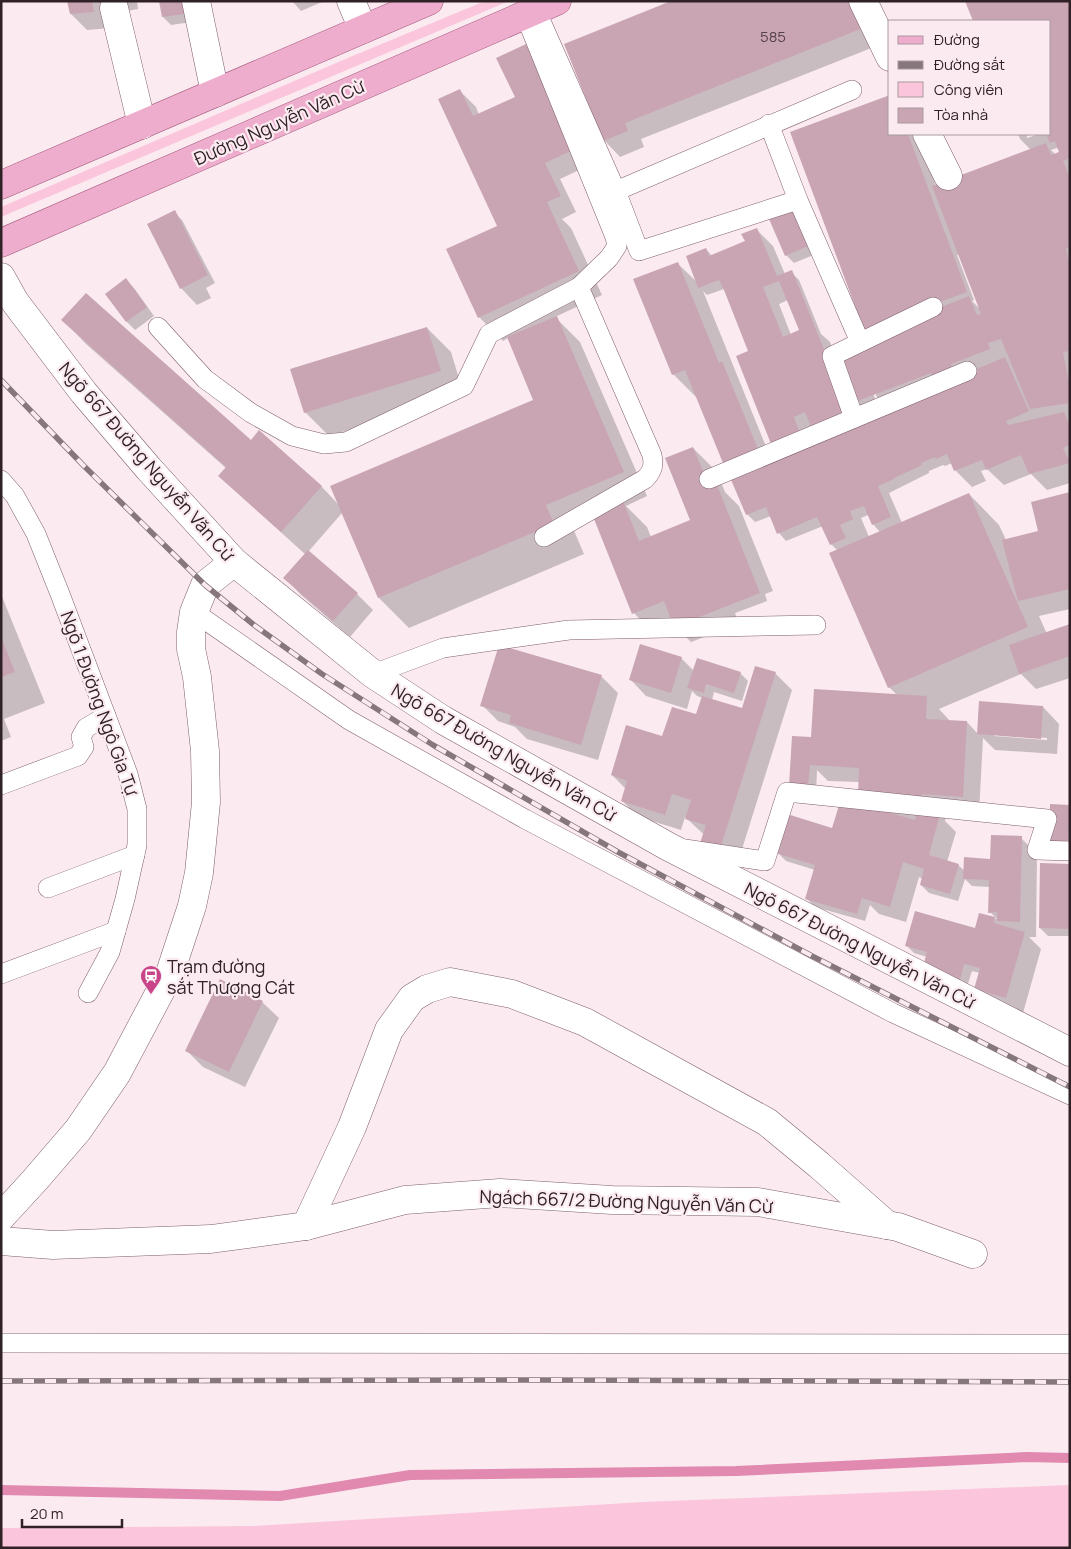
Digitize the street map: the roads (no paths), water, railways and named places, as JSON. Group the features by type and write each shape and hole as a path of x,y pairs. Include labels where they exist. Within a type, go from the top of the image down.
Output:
{"main road":[{"path":"1,185 429,1"},
{"name":"Đường Nguyễn Văn Cừ","path":"1,243 539,9"}],"street":[{"path":"196,1 215,93"},
{"path":"351,1 363,29"},
{"path":"863,1 888,53"},
{"path":"114,8 142,125"},
{"path":"928,135 948,176"},
{"name":"Ngõ 667 Đường Nguyễn Văn Cừ","path":"1,277 15,302 84,392 234,562 373,674 443,720 669,847 1070,1052"},
{"path":"1,1217 78,1130 117,1073 170,973 192,906 199,873 206,802 205,751 197,677 191,649 194,612 205,585 234,562"},
{"name":"Ngách 667/2 Đường Nguyễn Văn Cừ","path":"306,1226 352,1127 389,1030 412,998 427,988 450,982 512,994 585,1022 767,1122 888,1226"},
{"name":"Ngách 667/2 Đường Nguyễn Văn Cừ","path":"1,1242 53,1245 211,1239 306,1226 404,1200 500,1193 612,1200 758,1202 898,1227 973,1254"}],"lane":[{"path":"539,9 616,191 639,252 798,200"},
{"path":"158,327 205,379 251,413 292,436 324,444 346,442 464,386 489,334 579,287 609,258 617,246 539,9"},
{"path":"616,191 852,90"},
{"path":"769,124 798,200 860,342"},
{"path":"544,537 645,479 651,473 653,463 652,455 579,287"},
{"path":"854,418 832,356 933,307"},
{"path":"709,480 967,371"},
{"name":"Ngõ 1 Đường Ngô Gia Tự","path":"1,480 15,496 36,534 128,774 137,809 138,837 135,855 116,931 110,952 88,993"},
{"path":"194,612 349,720 524,819 893,1013 1070,1095"},
{"path":"373,674 443,648 569,630 816,625"},
{"path":"1,785 78,756 84,747 81,737 86,728 106,716"},
{"path":"669,847 764,861 787,792 1047,819 1037,850 1070,850"},
{"path":"48,888 135,855"},
{"path":"1,974 116,931"},
{"path":"1,1343 1070,1344"}],"waterway":[{"path":"1,1490 280,1496 410,1475 736,1471 1027,1457 1070,1458"}],"railway":[{"path":"1,380 84,466 205,585 254,625 322,674 433,745 618,852 812,956 1070,1087"},
{"path":"1,1381 1070,1382"}],"place":[{"name":"Trạm đường sắt Thượng Cát","path":"151,995"}]}
